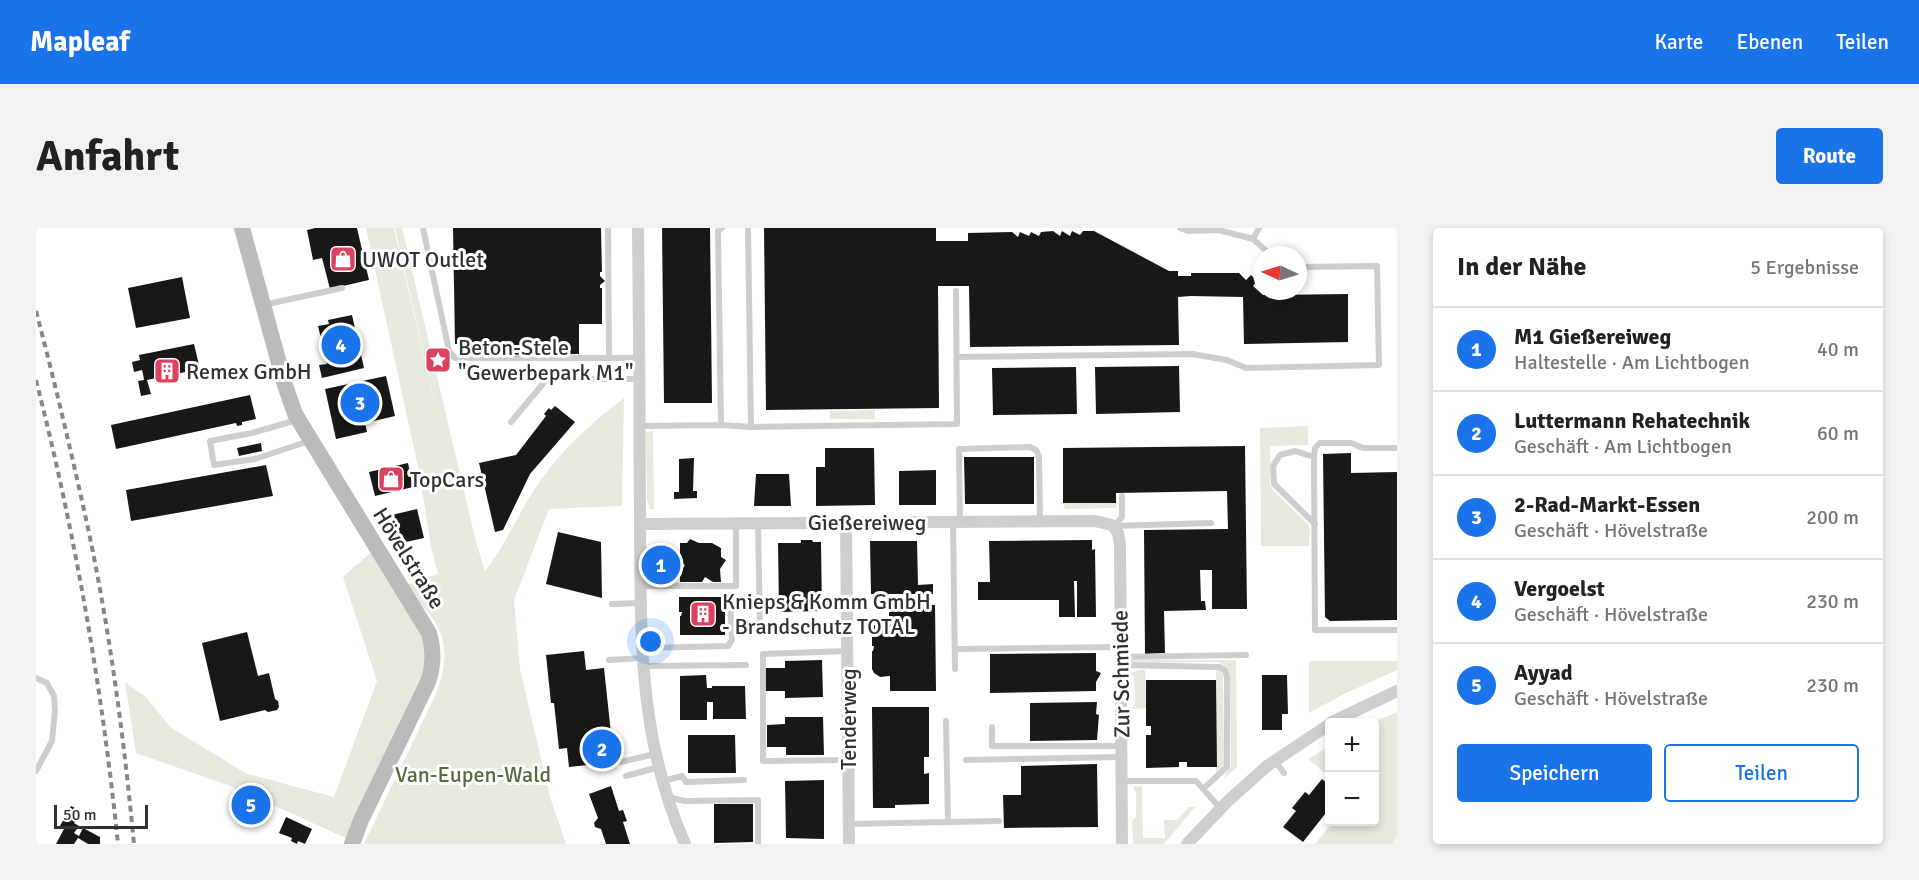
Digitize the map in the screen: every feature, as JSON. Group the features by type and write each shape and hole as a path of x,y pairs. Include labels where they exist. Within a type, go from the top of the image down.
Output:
{"main road":[{"name":"Hövelstraße","path":"242,228 290,403 309,441 429,633 433,650 433,664 428,682 361,820 352,844"}],"street":[{"path":"638,228 640,603 644,690 658,767 684,844"},
{"name":"Gießereiweg","path":"640,524 1095,521 1113,526"},
{"name":"Tenderweg","path":"846,522 849,844"},
{"name":"Zur Schmiede","path":"1113,526 1118,533 1120,544 1122,844"},
{"path":"1341,718 1397,691"},
{"path":"1187,844 1246,784 1325,727"}],"lane":[{"path":"423,228 451,356 455,358 639,358"},
{"path":"608,228 609,358"},
{"path":"721,425 718,231 722,228"},
{"path":"748,228 751,428"},
{"path":"1180,228 1188,231 1219,231 1253,239 1261,246"},
{"path":"1253,239 1259,228"},
{"path":"957,357 1192,354 1227,360 1246,368 1379,365 1377,266 1307,267"},
{"path":"263,305 342,288"},
{"path":"640,426 721,425 751,428 957,424 956,291"},
{"path":"511,422 547,379 639,379"},
{"path":"298,420 252,433 210,441 214,465 255,459 309,441"},
{"path":"1397,448 1363,448 1351,443 1320,443 1315,448 1314,457 1315,630 1397,630"},
{"path":"955,669 959,449 1030,447 1036,450 1040,456 1040,521"},
{"path":"1314,457 1295,451 1280,455 1273,466 1274,484 1315,524"},
{"path":"1113,526 1122,517 1122,496"},
{"path":"640,586 736,586 736,523"},
{"path":"758,523 760,626 766,633 847,632"},
{"path":"1113,526 1211,523"},
{"path":"609,660 728,646 732,640 730,595"},
{"path":"612,604 640,603"},
{"path":"955,649 1120,656 1246,655"},
{"path":"848,651 764,654 763,761 848,760"},
{"path":"1120,656 1219,667 1225,670 1227,677 1227,767 1226,771 1203,789"},
{"path":"642,657 746,665"},
{"path":"36,678 47,683 54,696 55,711 52,741 36,771"},
{"path":"946,721 948,822"},
{"path":"992,728 992,746 1122,752"},
{"path":"966,760 1122,752"},
{"path":"621,762 655,754"},
{"path":"1275,761 1284,773"},
{"path":"626,776 658,767"},
{"path":"662,781 682,776 687,782 744,780"},
{"path":"1122,780 1196,781 1220,808"},
{"path":"667,797 685,801 758,800 758,844"},
{"path":"849,824 999,820"}],"green space":[{"name":"Van-Eupen-Wald","path":"366,228 394,228 447,456 395,228 402,228 476,542 485,571 545,474 587,428 624,398 622,506 549,509 514,600 520,669 550,797 566,844 364,844 435,696 444,661 444,647 435,623 403,586 438,574 431,547 420,476"},
{"path":"875,410 875,419 830,419 830,411"},
{"path":"1308,426 1308,445 1270,446 1270,484 1272,489 1308,524 1309,546 1261,546 1260,428"},
{"path":"653,431 654,509 650,509 647,498 646,434"},
{"path":"1063,503 1116,503 1116,508 1065,509"},
{"path":"374,550 427,634 431,664 350,840 236,788 136,753 125,682 147,698 170,727 245,773 334,797 377,681 343,577"},
{"path":"1131,660 1236,660 1237,767 1223,779 1231,766 1230,677 1227,667 1217,662 1131,663"},
{"path":"1309,661 1397,661 1397,670 1309,713"},
{"path":"1216,669 1222,671 1223,674 1224,766 1216,774"},
{"path":"1145,670 1146,708 1131,709 1135,704 1134,676 1130,674"},
{"path":"1397,712 1397,837 1393,844 1315,844 1330,826 1379,826 1379,720"},
{"path":"1325,748 1325,773 1308,759"},
{"path":"1142,786 1143,838 1165,838 1164,820 1177,820 1189,807 1195,807 1164,844 1133,844 1132,821 1136,817 1136,792 1133,787"}],"building":[{"name":"UWOT Outlet","path":"357,228 369,280 330,289 322,258 313,260 307,230"},
{"path":"453,228 601,228 602,272 600,276 605,281 600,285 602,288 602,324 579,324 579,354 497,355 496,343 455,344"},
{"path":"662,228 710,228 712,403 664,403"},
{"path":"764,228 936,228 936,241 968,241 968,233 1012,232 1018,237 1020,232 1029,236 1031,232 1039,236 1041,232 1053,231 1060,236 1062,231 1070,236 1072,231 1080,235 1083,231 1094,231 1169,271 1178,271 1178,276 1191,276 1191,273 1239,273 1246,280 1251,275 1253,277 1253,300 1307,300 1307,294 1348,294 1348,342 1244,344 1243,297 1191,296 1178,297 1179,345 970,347 969,286 938,286 939,408 766,410"},
{"path":"182,277 190,318 136,328 128,288"},
{"path":"352,315 364,368 322,378 319,365 327,364 318,326 329,324 328,320"},
{"name":"Remex GmbH","path":"194,344 200,369 147,380 151,394 141,396 138,381 144,380 142,370 134,372 132,362 140,360 139,355"},
{"path":"1179,366 1180,412 1096,414 1095,367"},
{"path":"1076,367 1077,414 993,415 992,368"},
{"path":"386,376 395,416 365,423 367,432 336,439 325,389"},
{"path":"250,395 256,419 242,422 242,425 237,426 236,423 116,449 111,425"},
{"path":"555,406 575,422 530,474 503,530 495,532 479,463 516,455 546,416 544,414 549,408 551,410"},
{"path":"261,443 262,451 239,456 237,448"},
{"path":"1245,446 1247,609 1212,609 1212,570 1200,570 1201,601 1205,601 1206,610 1164,611 1165,653 1145,654 1144,530 1228,529 1227,491 1116,493 1116,503 1063,503 1063,448"},
{"path":"825,448 874,448 875,505 816,506 816,467 825,467"},
{"path":"1351,453 1351,473 1397,472 1397,620 1330,621 1325,617 1323,454"},
{"path":"964,457 1034,457 1034,504 965,504"},
{"path":"694,458 693,491 697,491 697,498 674,499 674,492 679,492 679,459"},
{"name":"TopCars","path":"408,463 413,487 375,496 369,472"},
{"path":"266,465 273,496 131,521 126,490"},
{"path":"936,470 936,505 899,505 899,471"},
{"path":"756,474 789,474 791,506 754,506"},
{"path":"417,509 424,538 397,544 379,518"},
{"path":"558,532 601,542 602,598 546,584"},
{"path":"690,539 699,543 712,543 721,548 721,557 726,560 720,569 721,582 713,582 705,577 702,582 680,582 680,573 685,565 680,562 680,543 687,543"},
{"path":"801,540 821,542 822,611 779,612 778,543 801,543"},
{"path":"1092,540 1092,550 1095,549 1096,617 1077,617 1077,581 1074,581 1075,617 1059,617 1059,600 978,600 978,582 990,582 989,541"},
{"path":"870,541 917,541 918,585 933,584 933,594 871,594"},
{"name":"Knieps & Komm GmbH - Brandschutz TOTAL","path":"679,597 725,597 725,635 680,635 682,612 679,612"},
{"path":"889,605 935,605 936,691 890,691 890,676 880,677 874,673 872,669 874,646 872,646 872,628 879,620 889,621"},
{"path":"247,632 258,676 269,673 279,707 277,710 268,712 265,710 220,721 202,643"},
{"path":"584,651 586,670 604,668 616,762 569,767 567,748 559,749 546,655"},
{"path":"1096,653 1096,671 1101,673 1096,682 1096,691 990,693 990,654"},
{"path":"822,660 823,697 785,698 785,691 766,691 766,668 785,668 785,661"},
{"path":"706,675 707,688 745,686 746,719 713,719 713,702 707,702 707,720 680,720 680,676"},
{"path":"1262,675 1287,675 1288,714 1282,714 1282,730 1262,730"},
{"path":"1146,680 1216,680 1217,767 1187,767 1187,762 1179,762 1179,767 1146,768 1146,735 1151,735 1151,726 1146,726"},
{"path":"1097,702 1096,714 1099,715 1097,740 1030,741 1030,703"},
{"path":"872,707 929,707 929,757 924,757 924,774 929,773 929,804 873,808"},
{"path":"785,717 823,717 824,755 786,755 786,747 767,747 767,725 785,724"},
{"path":"688,735 735,735 736,773 688,773"},
{"path":"1097,764 1098,827 1004,828 1003,795 1021,795 1021,766"},
{"path":"1322,779 1325,782 1325,814 1303,842 1283,827 1296,811 1292,808 1305,792 1309,795"},
{"path":"824,780 824,839 786,838 785,781"},
{"path":"611,786 619,811 623,810 627,821 623,822 630,844 606,844 601,829 595,827 594,823 598,818 589,794"},
{"path":"714,804 753,804 753,842 714,843"},
{"path":"71,806 81,811 74,823 79,826 74,833 79,836 83,828 100,837 100,844 88,844 78,838 74,844 56,844 64,829 60,826"},
{"path":"286,817 312,829 305,844 298,841 297,844 291,841 292,838 279,833"}],"railway":[{"path":"36,311 70,446 96,567 126,765 134,844"},
{"path":"36,380 63,495 86,611 104,727 118,844"}],"place":[{"name":"UWOT Outlet","path":"343,259"},
{"name":"Vergoelst","path":"341,345"},
{"name":"Beton-Stele \"Gewerbepark M1\"","path":"438,360"},
{"name":"Remex GmbH","path":"167,371"},
{"name":"2-Rad-Markt-Essen","path":"360,403"},
{"name":"TopCars","path":"391,479"},
{"name":"M1 Gießereiweg","path":"661,565"},
{"name":"Knieps & Komm GmbH - Brandschutz TOTAL","path":"703,614"},
{"name":"Luttermann Rehatechnik","path":"602,749"},
{"name":"Ayyad","path":"251,805"}]}
